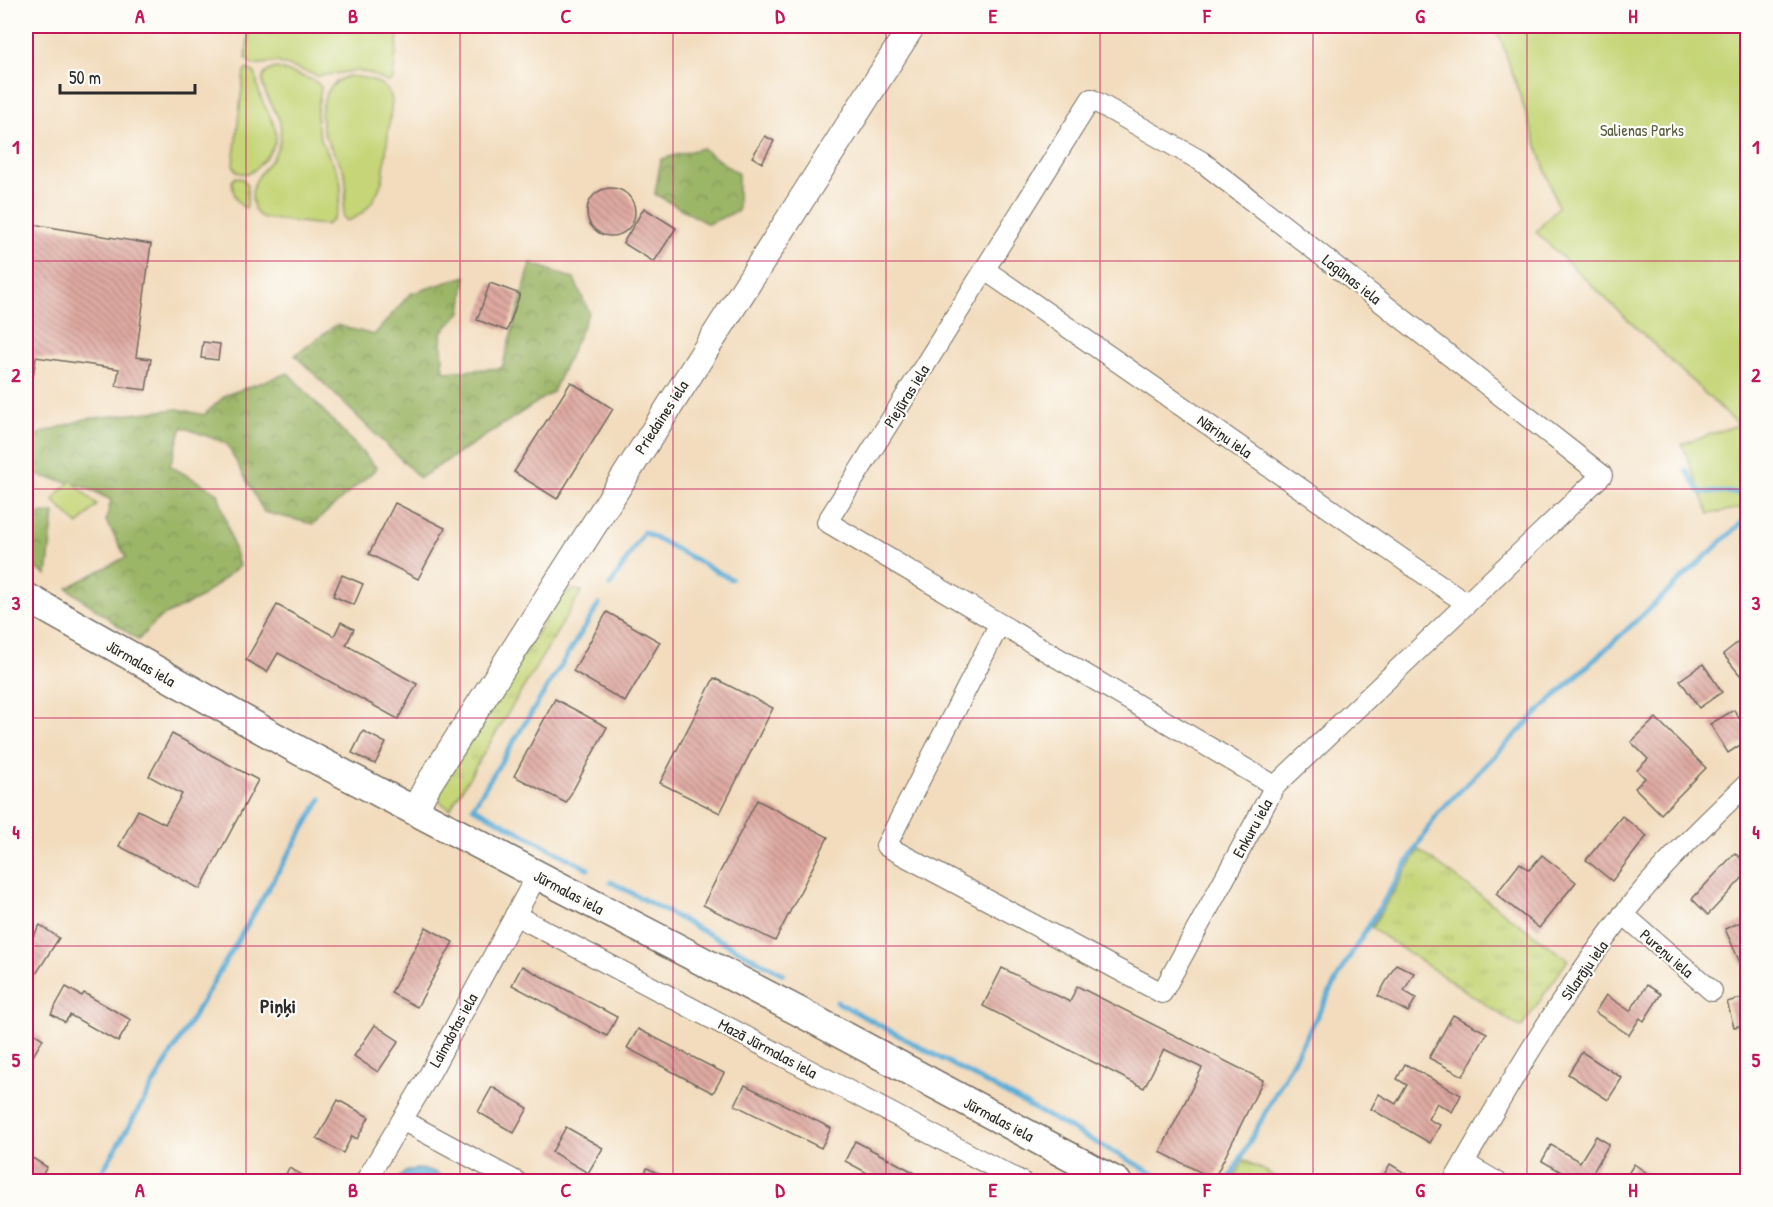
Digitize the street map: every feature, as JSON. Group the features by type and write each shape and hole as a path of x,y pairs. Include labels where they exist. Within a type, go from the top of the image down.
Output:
{"main road":[{"name":"Jūrmalas iela","path":"26,597 199,696 798,1011 1117,1182"}],"street":[{"name":"Priedaines iela","path":"414,811 558,578 912,26"},
{"name":"Piejūras iela","path":"1091,99 827,522 1275,786"},
{"name":"Lagūnas iela","path":"1091,99 1202,162 1602,475"},
{"name":"Nāriņu iela","path":"985,270 1466,603"},
{"name":"Enkuru iela","path":"999,625 886,846 1162,993 1275,786 1602,475"},
{"name":"Silarāju iela","path":"1453,1182 1546,1026 1623,914 1703,826 1748,783"},
{"name":"Laimdotas iela","path":"365,1182 402,1120 537,875"},
{"name":"Pureņu iela","path":"1623,914 1712,991"},
{"name":"Mazā Jūrmalas iela","path":"515,915 1022,1182"},
{"path":"402,1120 517,1182"},
{"path":"1464,1163 1497,1182"}],"green space":[{"path":"249,26 399,26 393,80 388,82 369,73 356,71 318,76 277,62 253,65 246,59"},
{"name":"Salienas Parks","path":"1493,26 1747,26 1747,507 1709,514 1682,444 1738,425 1536,232 1558,207 1502,43"},
{"path":"277,68 315,81 321,87 317,110 319,133 336,168 341,185 336,213 333,220 325,225 263,218 254,208 252,193 254,185 273,157 280,141 280,122 263,84 263,77 268,71"},
{"path":"247,69 255,73 259,92 275,127 276,135 270,153 253,171 245,174 237,172 233,165 244,72"},
{"path":"349,76 369,79 381,84 386,88 392,100 381,185 366,210 347,221 343,217 346,192 345,175 324,133 321,115 324,98 328,91 340,80"},
{"path":"702,148 738,174 738,211 708,224 655,194 661,159"},
{"path":"236,177 243,179 247,184 246,208 239,204 234,193 232,181"},
{"path":"531,263 574,279 589,312 553,392 420,478 295,355 336,325 374,335 410,294 466,276 461,312 441,333 444,372 502,368"},
{"path":"288,373 377,468 313,524 264,512 226,443 182,427 170,466 218,493 239,566 200,598 159,618 138,640 67,588 126,557 106,521 111,500 81,485 26,473 26,438 85,419 178,409 204,415 226,395"},
{"path":"71,480 97,505 78,525 53,500"},
{"path":"54,513 47,575 26,563 26,514"},
{"path":"572,590 582,591 450,809 440,802 439,792 559,597"},
{"path":"1419,850 1568,960 1521,1028 1371,928"},
{"path":"1244,1160 1284,1181 1233,1181"}],"water":[{"path":"416,1169 433,1171 446,1181 396,1181 405,1172"}],"building":[{"path":"742,26 814,26 813,34"},
{"path":"765,136 774,141 762,163 752,157"},
{"path":"606,188 616,188 628,195 635,207 635,217 628,229 616,236 606,236 591,225 587,217 587,207 598,192"},
{"path":"644,208 676,228 654,262 623,243"},
{"path":"26,223 151,244 136,357 151,359 146,390 116,386 119,369 36,357 33,378 26,377"},
{"path":"490,283 520,294 507,331 477,320"},
{"path":"203,342 220,344 218,360 201,358"},
{"path":"571,382 613,409 557,499 514,472"},
{"path":"395,503 445,528 418,579 369,554"},
{"path":"342,575 363,584 354,605 333,596"},
{"path":"277,605 334,636 341,622 354,629 346,645 417,684 398,719 278,653 267,672 246,660"},
{"path":"607,612 660,642 625,702 573,671"},
{"path":"1746,636 1748,639 1748,677 1744,680 1723,654"},
{"path":"1703,664 1722,692 1699,708 1680,680"},
{"path":"714,678 773,708 720,813 660,783"},
{"path":"555,699 607,727 566,803 514,776"},
{"path":"1734,710 1748,732 1748,740 1728,753 1710,724"},
{"path":"1656,718 1706,768 1661,814 1635,788 1645,778 1637,770 1648,759 1631,742"},
{"path":"363,731 386,743 375,764 352,753"},
{"path":"172,734 258,780 200,889 119,846 138,810 165,824 182,794 149,776"},
{"path":"757,800 828,837 775,941 703,905"},
{"path":"1622,816 1647,836 1612,881 1586,860"},
{"path":"1735,853 1748,865 1748,872 1708,915 1692,899"},
{"path":"1542,855 1576,882 1539,928 1496,894 1520,863 1529,870"},
{"path":"1748,919 1748,964 1742,967 1725,929"},
{"path":"40,925 59,938 29,985 26,983 26,948"},
{"path":"426,927 453,942 417,1007 391,993"},
{"path":"1396,964 1414,973 1404,991 1416,998 1408,1012 1378,996"},
{"path":"522,966 617,1017 607,1036 512,985"},
{"path":"1002,968 1070,1002 1077,986 1263,1080 1214,1179 1160,1152 1202,1068 1164,1049 1144,1088 983,1006"},
{"path":"1647,985 1661,994 1644,1021 1640,1018 1629,1035 1595,1012 1606,995 1630,1011"},
{"path":"66,987 82,996 84,993 131,1020 118,1042 70,1015 65,1022 51,1014"},
{"path":"1748,996 1748,1024 1734,1027 1727,1002"},
{"path":"1453,1015 1487,1033 1463,1076 1429,1058"},
{"path":"375,1025 399,1041 378,1072 354,1056"},
{"path":"26,1028 43,1039 26,1068"},
{"path":"638,1029 724,1073 713,1093 627,1048"},
{"path":"1582,1052 1622,1078 1608,1100 1568,1074"},
{"path":"1405,1064 1461,1095 1452,1112 1437,1103 1428,1119 1440,1125 1430,1143 1371,1109 1379,1094 1396,1104 1407,1085 1397,1079"},
{"path":"745,1085 831,1128 821,1148 735,1105"},
{"path":"492,1087 528,1108 514,1133 478,1112"},
{"path":"338,1100 369,1117 357,1139 352,1136 343,1153 317,1139"},
{"path":"566,1127 603,1148 588,1173 552,1152"},
{"path":"1596,1136 1609,1144 1588,1181 1580,1176 1577,1181 1542,1161 1551,1145 1580,1162"},
{"path":"855,1141 932,1182 884,1182 845,1161"},
{"path":"26,1154 47,1167 38,1182 26,1182"},
{"path":"1390,1164 1408,1175 1405,1182 1380,1182"},
{"path":"1634,1164 1660,1182 1623,1182"},
{"path":"289,1168 315,1182 282,1182"},
{"path":"647,1168 676,1182 641,1182"}],"waterway":[{"path":"1686,470 1700,492 1748,493"},
{"path":"1228,1182 1344,966 1437,814 1539,711 1748,517"},
{"path":"610,586 644,532 731,579"},
{"path":"588,869 473,807 599,604"},
{"path":"96,1182 321,799"},
{"path":"611,882 783,974"},
{"path":"837,1002 1169,1182"}],"district":[{"name":"Piņķi","path":"278,1006"}]}
